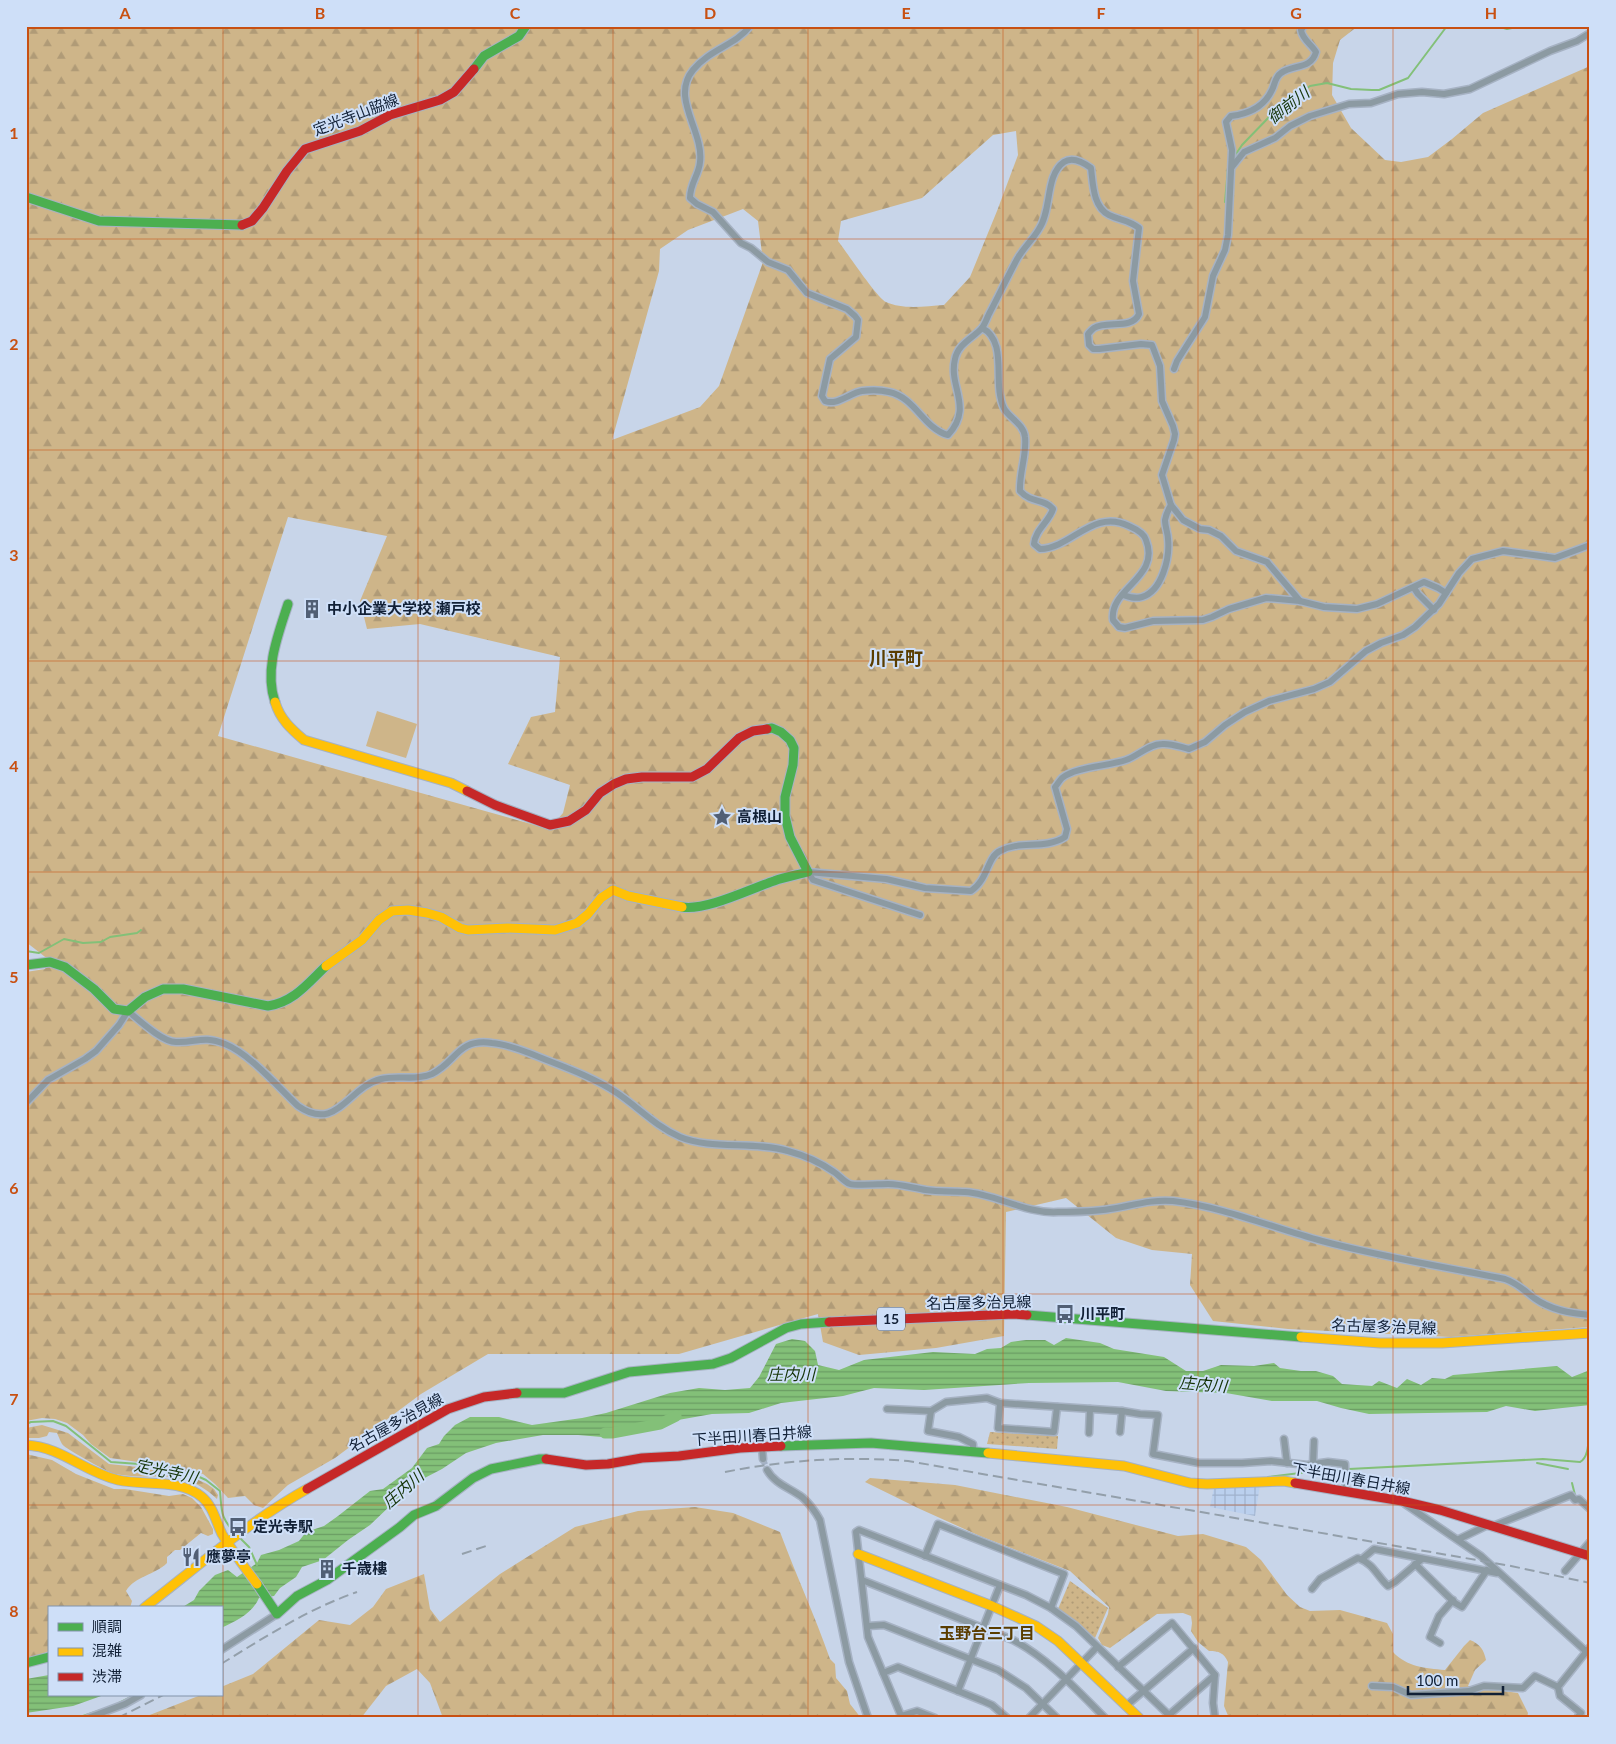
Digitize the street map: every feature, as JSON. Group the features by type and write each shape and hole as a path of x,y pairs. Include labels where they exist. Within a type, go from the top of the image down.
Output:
{"main road":[{"name":"定光寺山脇線","path":"26,197 99,221 243,225 252,221 263,208 287,171 305,149 360,131 390,115 440,100 454,92 484,56 519,36 526,26"},
{"path":"26,965 50,962 65,967 94,989 114,1009 128,1011 145,997 163,989 183,989 268,1006 279,1005 292,999 328,964 350,950 364,938 373,925 389,912 415,912 437,916 463,929 499,928 552,931 574,925 602,897 613,890 628,896 689,908 731,898 774,881 808,872 790,837 784,816 785,797 793,765 794,748 790,740 781,732 772,728 753,731 739,738 707,769 692,777 642,776 626,779 600,793 586,810 569,821 550,825 495,805 451,783 304,740 288,727 276,707 271,688 270,668 288,604"},
{"name":"名古屋多治見線","path":"147,1606 278,1505 432,1417 458,1405 505,1394 562,1394 614,1375 632,1371 716,1364 781,1329 797,1325 822,1322 1014,1314 1380,1343 1442,1342 1590,1333"},
{"name":"下半田川春日井線","path":"277,1614 297,1596 327,1580 414,1515 436,1506 473,1478 491,1469 540,1460 557,1460 586,1465 608,1464 642,1458 762,1447 871,1443 1124,1466 1190,1483 1207,1484 1284,1480 1440,1510 1590,1556"},
{"path":"26,1445 48,1447 107,1478 134,1484 177,1487 195,1492 203,1498 233,1540 277,1614"},
{"path":"858,1554 992,1606 1036,1626 1058,1641 1139,1718"},
{"path":"26,1664 48,1657"}],"street":[{"path":"750,26 740,37 707,56 692,70 687,79 684,92 696,130 701,161 690,189 690,198 713,212 741,244 751,248 768,262 788,270 806,293 847,309 858,320 856,336 830,359 822,396 826,402 834,403 863,391 889,392 905,399 939,432 948,435 955,427 960,413 960,397 954,376 955,358 959,349 982,328 1015,262 1045,218 1051,182 1055,172 1063,162 1071,159 1082,162 1091,168 1099,206 1108,214 1127,220 1139,228 1133,281 1139,314 1137,319 1129,323 1106,324 1094,328 1088,334 1089,345 1093,349 1098,350 1141,344 1152,345 1160,366 1162,401 1175,434 1162,475 1170,505 1183,520 1200,529 1209,530 1221,536 1236,551 1267,562 1300,601"},
{"path":"1174,369 1204,317 1214,276 1225,250 1228,235 1232,167 1230,160 1232,150 1226,122 1231,116 1245,114 1260,106 1267,98 1281,72 1306,65 1314,58 1316,52 1301,34 1304,26"},
{"path":"1232,167 1244,152 1275,138 1290,126 1310,116 1349,104 1371,103 1398,94 1422,92 1444,94 1470,88 1590,33"},
{"path":"982,328 992,336 997,347 1000,395 1004,409 1025,435 1019,479 1020,491 1026,498 1048,504 1053,509 1050,518 1036,535 1034,544 1040,549 1057,545 1081,530 1100,522 1126,524 1136,529 1146,538 1148,562 1144,572 1122,595 1112,614 1113,620 1119,627 1126,628 1153,620 1202,620 1229,609 1266,598 1300,601 1324,608 1356,609 1377,604 1424,582 1446,593"},
{"path":"1122,595 1132,598 1142,597 1150,593 1165,571 1168,540 1165,517 1170,505"},
{"path":"808,872 886,879 931,889 971,891 978,887 992,858 999,851 1058,842 1065,837 1067,829 1055,788 1063,777 1079,771 1126,761 1151,746 1161,744 1189,750 1205,742 1225,725 1245,712 1269,701 1314,689 1330,682 1366,652 1381,643 1403,635 1415,627 1434,610 1459,573 1472,559 1503,552 1555,558 1590,545"},
{"path":"1414,588 1434,610"},
{"path":"808,872 813,880 920,915"},
{"path":"26,1103 48,1080 96,1051 119,1025 128,1011 152,1030 171,1041 212,1039 228,1045 252,1062 298,1106 307,1112 318,1115 334,1112 372,1082 392,1077 422,1077 433,1073 455,1054 475,1042 505,1044 544,1058 598,1082 619,1094 658,1126 683,1138 714,1144 750,1145 786,1150 833,1171 850,1184 892,1184 914,1186 924,1190 966,1192 996,1198 1033,1211 1044,1212 1075,1210 1091,1212 1150,1201 1194,1204 1324,1242 1505,1279 1514,1282 1535,1298 1555,1309 1567,1313 1590,1315"},
{"path":"888,1409 932,1411 946,1402 987,1398 1000,1403 1158,1415 1153,1454 1199,1463 1271,1461 1345,1464 1346,1491"},
{"path":"1000,1403 998,1428 1054,1432 1057,1407"},
{"path":"1089,1433 1090,1409"},
{"path":"932,1411 928,1432 959,1437 974,1444 973,1452"},
{"path":"1120,1432 1122,1411"},
{"path":"1284,1439 1286,1463"},
{"path":"1313,1464 1314,1441"},
{"path":"762,1447 763,1460"},
{"path":"767,1470 773,1479 802,1498 814,1509 820,1520 849,1662 868,1718"},
{"path":"1459,1539 1490,1525 1571,1496 1575,1500 1579,1499 1590,1509"},
{"path":"1402,1502 1459,1539 1481,1556 1588,1651 1558,1687"},
{"path":"925,1556 938,1524 1064,1574 1051,1608"},
{"path":"935,1718 917,1711 902,1717 868,1637 856,1532 859,1530 1026,1595 1051,1608 1076,1626 1170,1716 1215,1675"},
{"path":"1565,1571 1590,1542"},
{"path":"1362,1559 1374,1549 1498,1573"},
{"path":"1312,1589 1320,1579 1358,1558 1374,1567 1379,1573 1380,1578 1388,1586 1422,1559"},
{"path":"1415,1564 1462,1607 1487,1570"},
{"path":"862,1580 984,1628 1030,1649 1106,1718"},
{"path":"958,1691 1000,1585"},
{"path":"1440,1643 1430,1637 1439,1616 1453,1600"},
{"path":"222,1649 277,1614"},
{"path":"1118,1667 1172,1623 1215,1675 1213,1703 1215,1718"},
{"path":"868,1626 884,1625 971,1658 1012,1678 1026,1688 1057,1718"},
{"path":"1029,1718 1097,1647"},
{"path":"1127,1706 1194,1648"},
{"path":"883,1673 898,1668 992,1705 1007,1718"},
{"path":"1372,1686 1393,1687 1411,1694 1456,1692 1484,1686 1523,1688 1535,1676 1558,1687"},
{"path":"1558,1687 1560,1696 1581,1713 1577,1718"},
{"path":"88,1718 125,1704 139,1696"}],"shaded area":[{"path":"1260,1485 1255,1516 1210,1507 1214,1487"}],"green space":[{"path":"26,26 1358,26 1340,40 1333,63 1332,95 1351,128 1385,160 1401,162 1428,157 1483,113 1590,66 1590,1327 1451,1337 1288,1329 1213,1321 1190,1285 1192,1254 1152,1250 1116,1238 1066,1198 1006,1212 1004,1336 936,1348 859,1355 823,1342 818,1314 679,1354 488,1354 421,1394 335,1458 288,1485 263,1508 254,1505 245,1496 228,1498 203,1474 110,1458 67,1423 55,1419 42,1418 26,1421 26,972 45,969 49,960 26,942","holes":["1016,131 1018,155 970,277 944,305 900,306 882,299 838,241 841,221 922,198 993,135","743,209 758,221 763,262 719,386 700,407 612,440 659,271 660,249 688,230","288,517 387,536 360,601 367,629 420,624 560,657 555,712 531,717 508,764 570,785 563,813 549,829 218,736"]},
{"path":"377,711 417,724 406,758 366,746"},
{"path":"42,1425 68,1433 109,1464 138,1467 194,1478 214,1489 218,1495 217,1499 204,1488 180,1478 130,1476 112,1473 67,1448 62,1444 57,1433 49,1432 47,1436 26,1438 26,1428"},
{"path":"990,1432 1058,1436 1057,1449 987,1444"},
{"path":"26,1454 52,1460 76,1474 114,1489 169,1496 183,1494 192,1498 201,1507 213,1529 213,1534 208,1536 201,1533 180,1550 175,1550 167,1557 167,1563 162,1567 130,1586 126,1591 132,1601 131,1606 48,1606 48,1651 26,1658"},
{"path":"870,1478 955,1485 1067,1507 1178,1536 1203,1534 1246,1547 1261,1560 1287,1595 1300,1607 1310,1611 1340,1610 1387,1623 1393,1634 1393,1652 1410,1664 1445,1670 1470,1640 1476,1643 1484,1653 1486,1660 1475,1670 1468,1686 1518,1693 1528,1713 1527,1718 1229,1718 1224,1706 1228,1662 1221,1653 1209,1651 1198,1642 1191,1631 1191,1616 1183,1613 1157,1614 1110,1648 1102,1645 1098,1638 1109,1607 1070,1571 980,1536 920,1509 865,1482"},
{"path":"695,1507 733,1513 780,1532 830,1659 835,1664 836,1678 847,1691 850,1704 861,1718 443,1718 430,1683 417,1669 386,1686 361,1718 142,1718 198,1696 222,1696 222,1687 253,1674 319,1620 350,1625 373,1607 386,1589 424,1574 430,1609 440,1622 500,1574 575,1527 638,1511"},
{"path":"1070,1581 1108,1608 1095,1638 1058,1609"}],"water":[{"name":"庄内川","path":"1066,1338 1100,1343 1114,1349 1164,1357 1186,1371 1203,1371 1221,1365 1254,1366 1274,1363 1280,1368 1316,1371 1333,1376 1342,1384 1372,1386 1379,1381 1397,1388 1407,1379 1421,1385 1432,1378 1445,1379 1453,1375 1557,1366 1572,1377 1590,1370 1590,1405 1535,1411 1506,1406 1487,1412 1369,1414 1317,1401 1272,1401 1226,1393 1166,1391 1118,1382 1029,1383 924,1390 874,1388 843,1396 781,1403 749,1413 712,1414 633,1428 602,1437 543,1435 496,1443 466,1453 442,1469 413,1484 370,1525 323,1560 302,1567 296,1577 280,1588 274,1596 259,1598 248,1613 238,1620 222,1628 222,1606 184,1606 194,1600 199,1591 215,1575 228,1570 237,1577 257,1563 261,1555 279,1550 299,1541 306,1532 324,1526 370,1491 383,1489 412,1468 427,1448 439,1444 455,1425 470,1417 499,1417 532,1425 606,1413 670,1393 699,1388 725,1390 750,1388 759,1377 776,1344 792,1339 805,1341 815,1351 818,1365 839,1370 864,1360 933,1352 975,1354 987,1349 1001,1348 1011,1342 1026,1340 1045,1340 1054,1345"},
{"path":"48,1675 48,1696 101,1696 73,1706 26,1713 26,1679"}],"waterway":[{"name":"御前川","path":"1234,157 1242,145 1273,113 1310,86 1327,83 1351,89 1379,90 1408,78 1447,26"},
{"name":"御前川","path":"1497,26 1507,29 1522,26"},
{"name":"御前川","path":"1225,202 1228,168"},
{"path":"26,951 39,953 64,939 83,943 101,942 110,937 137,933 141,930"},
{"name":"庄内川","path":"605,1433 660,1424 676,1416"},
{"name":"定光寺川","path":"26,1424 53,1421 66,1426 111,1462 139,1464 195,1475 206,1480 220,1491 223,1514 235,1533"},
{"path":"1349,1469 1543,1459 1580,1462 1586,1456 1590,1426"},
{"path":"1537,1463 1568,1469"},
{"path":"1268,1477 1324,1470 1341,1470"},
{"path":"1572,1483 1575,1495"},
{"name":"定光寺川","path":"240,1538 249,1547 257,1565"},
{"path":"119,1703 133,1696"},
{"path":"77,1718 101,1710"}],"tunnel":[{"path":"763,1459 767,1470"}],"railway":[{"path":"725,1472 816,1460 908,1461 1511,1566 1590,1583"},
{"path":"462,1554 489,1545"},
{"path":"222,1663 304,1615 357,1592"},
{"path":"118,1718 161,1696"}],"traffic: fast":[{"path":"474,69 484,56 519,36 526,26"},
{"path":"26,197 99,221 242,225"},
{"path":"275,702 271,678 272,665 277,640 288,604"},
{"path":"682,907 703,906 715,903 778,880 808,872 790,837 785,816 785,797 793,765 794,748 790,740 781,732 772,728 767,729"},
{"path":"26,965 50,962 65,967 94,989 114,1009 128,1011 145,997 163,989 183,989 268,1006 277,1004 293,996 326,966"},
{"path":"1027,1315 1301,1337"},
{"path":"517,1393 564,1393 629,1372 713,1364 731,1358 786,1328 801,1324 829,1322"},
{"path":"781,1446 871,1443 988,1453"},
{"path":"257,1584 277,1614 297,1596 327,1580 414,1515 436,1506 473,1478 491,1469 546,1459"},
{"path":"26,1663 48,1657"}],"traffic: slow":[{"path":"275,702 283,719 304,740 451,783 467,791"},
{"path":"326,966 362,940 379,920 392,911 408,910 427,913 441,917 460,928 468,930 507,928 555,930 577,923 588,914 601,898 613,890 628,896 682,907"},
{"path":"1301,1337 1380,1343 1442,1343 1590,1333"},
{"path":"26,1445 51,1450 94,1471 118,1480 173,1485 193,1491 209,1505 222,1534 257,1584"},
{"path":"988,1453 1124,1466 1190,1483 1284,1481 1295,1483"},
{"path":"147,1606 243,1530 307,1489"},
{"path":"858,1554 992,1606 1036,1626 1058,1641 1139,1718"}],"traffic: jam":[{"path":"242,225 252,221 263,208 287,171 305,149 360,131 390,115 440,100 454,92 474,69"},
{"path":"467,791 495,805 550,825 569,821 586,810 600,793 626,779 642,777 692,777 707,769 739,738 753,731 767,729"},
{"path":"829,1322 1027,1315"},
{"path":"307,1489 448,1409 484,1397 517,1393"},
{"path":"546,1459 586,1465 608,1464 642,1458 679,1456 740,1448 781,1446"},
{"path":"1295,1483 1402,1501 1440,1510 1590,1556"}],"place":[{"name":"中小企業大学校 瀬戸校","path":"312,609"},
{"name":"高根山","path":"722,817"},
{"name":"川平町","path":"1065,1314"},
{"name":"定光寺駅","path":"238,1527"},
{"name":"應夢亭","path":"191,1557"},
{"name":"千歳樓","path":"327,1569"}],"district":[{"name":"川平町","path":"896,659"},
{"name":"玉野台三丁目","path":"987,1633"}]}
